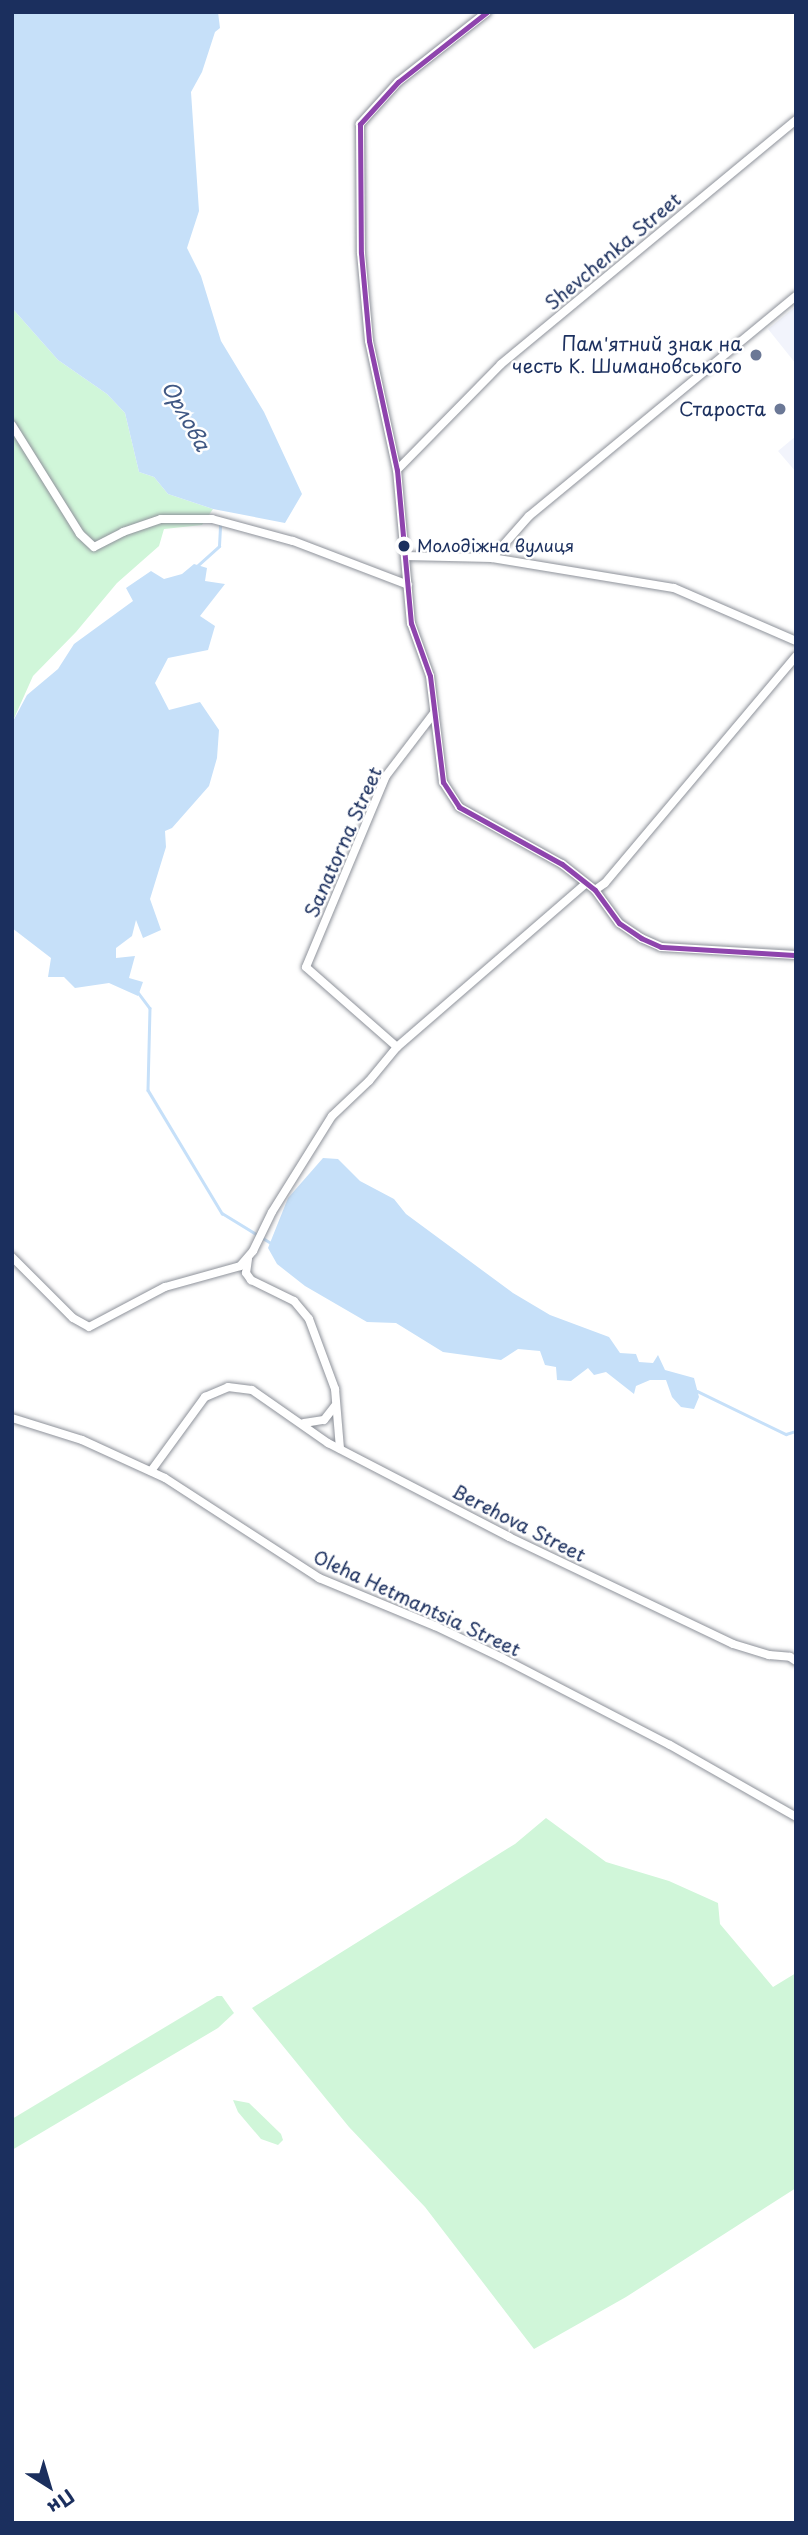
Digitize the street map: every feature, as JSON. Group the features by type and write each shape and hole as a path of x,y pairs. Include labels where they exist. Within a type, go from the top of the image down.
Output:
{"street":[{"path":"487,12 398,82 360,124 361,253 369,341 397,470 411,623 430,676 440,773 459,807 562,864 595,890 619,923 661,947 796,955"},
{"name":"Shevchenka Street","path":"397,470 501,364 796,120"},
{"path":"492,558 529,516 796,296"},
{"path":"12,425 80,534 94,547 123,532 161,519 212,519 293,541 408,585"},
{"path":"405,556 492,558 674,588 796,640"},
{"path":"595,890 614,872 796,656"},
{"name":"Sanatorna Street","path":"397,1047 306,967 386,776 434,713"},
{"path":"340,1450 330,1371 309,1319 294,1301 251,1280 245,1268 248,1259 303,1161 332,1116 369,1081 397,1047 586,883"},
{"path":"12,1257 77,1322 89,1327 166,1287 232,1270 248,1259"},
{"name":"Berehova Street","path":"151,1471 205,1397 216,1390 240,1387 265,1397 340,1450 521,1543 722,1639 769,1656 790,1657 796,1661"},
{"path":"302,1422 313,1424 324,1420 336,1405"},
{"name":"Oleha Hetmantsia Street","path":"12,1418 23,1424 82,1440 151,1471 319,1578 435,1626 502,1658 670,1745 796,1817"}],"shaded area":[{"path":"796,306 796,364 768,329"},
{"path":"796,436 796,472 778,451"}],"green space":[{"path":"12,308 58,360 107,394 125,413 139,472 154,477 168,494 213,509 202,525 164,529 159,546 117,583 76,632 33,676 12,723"},
{"path":"546,1818 606,1862 669,1881 718,1903 720,1924 773,1987 796,1973 796,2188 626,2297 534,2349 425,2207 349,2127 252,2008 515,1844"},
{"path":"217,1996 222,1996 234,2013 218,2028 12,2150 12,2119"},
{"path":"233,2100 249,2103 281,2134 283,2140 278,2145 261,2139 238,2112"}],"water":[{"path":"17,12 218,12 220,28 215,32 202,72 191,92 199,211 187,248 201,276 221,341 264,412 302,494 285,523 213,509 168,494 154,477 139,472 125,413 107,394 58,360 12,308 12,15"},
{"path":"194,564 207,568 205,581 225,584 200,616 215,626 208,650 168,658 155,683 169,710 200,702 219,730 217,758 209,786 172,828 165,831 166,847 150,899 161,930 143,938 136,920 132,936 116,948 116,958 135,956 129,978 143,982 138,996 109,983 75,988 64,977 48,977 51,958 12,928 12,723 27,695 58,669 74,644 133,601 126,588 151,571 164,579 182,574"},
{"path":"323,1158 338,1159 360,1181 394,1199 406,1214 513,1293 550,1315 609,1337 620,1353 636,1354 639,1362 653,1363 658,1355 665,1370 694,1378 699,1397 694,1409 681,1407 672,1397 666,1380 650,1380 636,1386 634,1394 606,1372 594,1375 588,1368 571,1381 557,1380 556,1367 545,1365 540,1351 518,1349 501,1360 443,1352 396,1323 367,1322 305,1286 277,1264 268,1248 288,1198"}],"waterway":[{"name":"Орлова","path":"196,567 219,546 220,524"},
{"path":"137,991 150,1008 148,1090 222,1213 271,1243"},
{"path":"697,1391 786,1434 796,1431"}],"transit line":[{"path":"487,12 398,82 360,124 361,253 369,341 397,470 411,623 430,676 443,782 459,807 562,864 595,890 619,923 641,938 661,947 796,955"}],"place":[{"name":"Пам'ятний знак на честь К. Шимановського","path":"756,355"},
{"name":"Староста","path":"780,409"},
{"name":"Молодіжна вулиця","path":"404,546"}]}
